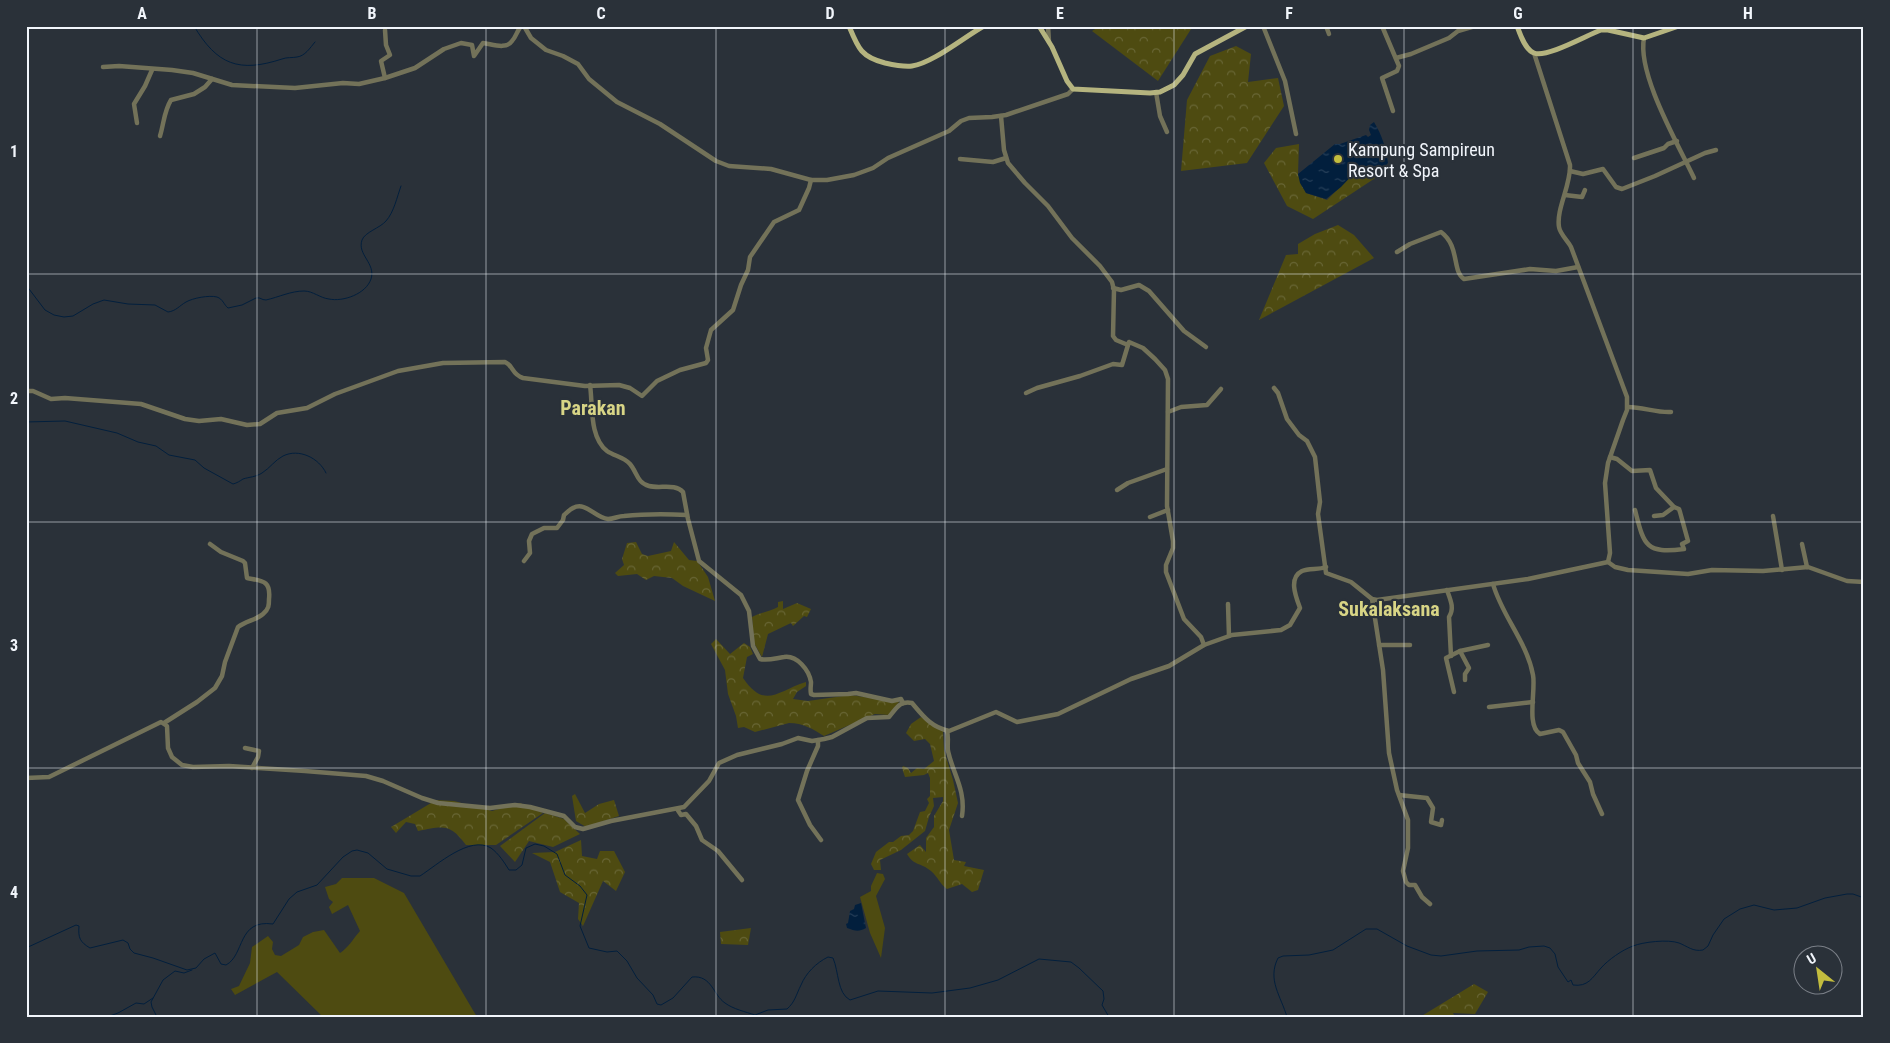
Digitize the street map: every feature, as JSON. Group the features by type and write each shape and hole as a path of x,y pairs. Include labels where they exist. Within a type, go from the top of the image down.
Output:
{"main road":[{"path":"850,26 857,46 867,56 884,62 908,66 928,60 984,26"},
{"path":"1039,26 1073,89 1122,93 1156,92 1174,85 1195,54 1247,26"},
{"path":"1517,26 1526,45 1534,53 1557,49 1605,30 1644,38 1678,26"}],"street":[{"path":"103,67 119,66 193,73 232,85 295,88 343,82 358,84 385,78 415,68 453,44 470,44 473,46 474,56 483,43 508,45 513,41 522,26 532,39 550,52 578,64 589,79 618,102 660,124 716,161 729,166 771,170 811,180 841,178 863,172 888,158 948,131 961,121 974,117 992,118 1037,106 1068,94 1073,89"},
{"path":"1048,26 1048,42"},
{"path":"1263,26 1285,81 1296,134"},
{"path":"1326,26 1329,34"},
{"path":"1382,26 1399,66 1398,71 1382,78 1393,111"},
{"path":"1396,58 1411,54 1449,38 1458,31 1475,26"},
{"path":"385,30 386,45 390,55 381,61 385,78"},
{"path":"1644,38 1642,45 1647,71 1658,101 1694,178"},
{"path":"1534,53 1542,83 1570,163 1559,228 1569,243 1626,393 1628,407 1626,416 1610,457 1605,483 1610,553 1608,562"},
{"path":"137,123 134,104 152,70"},
{"path":"160,136 164,123 164,114 171,100 194,94 205,87 212,79"},
{"path":"1156,92 1158,109 1167,132"},
{"path":"1001,116 1002,140 1006,158 1025,183 1054,213 1072,238 1100,266 1112,282 1113,336 1116,340 1128,345 1130,342 1143,348 1164,370 1168,379 1168,510 1174,541 1172,552 1166,565 1166,572 1184,620 1199,635 1204,645"},
{"path":"1634,158 1664,148 1668,144 1677,141"},
{"path":"1570,171 1583,174 1603,169 1616,186 1622,189 1716,150"},
{"path":"960,160 992,162 1006,158"},
{"path":"26,390 51,399 65,398 141,404 184,419 221,418 247,425 260,424 277,413 307,408 335,394 398,371 437,364 505,362 510,365 516,375 523,378 590,385 625,386 642,396 657,381 680,370 706,363 708,360 706,348 711,330 730,315 733,310 748,270 750,257 774,222 799,210 811,180"},
{"path":"1565,195 1582,196 1585,190"},
{"path":"1397,252 1410,244 1441,232 1453,246 1459,274 1464,279 1530,268 1556,271 1578,267"},
{"path":"1113,288 1122,290 1139,285 1149,290 1184,331 1206,347"},
{"path":"1026,393 1036,388 1080,376 1113,364 1122,365 1128,345"},
{"path":"590,385 594,429 605,450 629,463 636,477 645,484 680,489 684,494 687,515 699,561 741,595 749,611 753,646 760,658 768,660 786,656 801,664 809,676 810,690 814,695 856,692 892,701 901,699 903,703"},
{"path":"1274,388 1278,393 1287,419 1299,435 1308,441 1314,457 1320,503 1318,514 1326,573 1351,582 1372,599 1377,600 1548,576 1568,569 1608,562 1615,567 1628,570 1682,574 1712,570 1782,570 1807,567 1818,569 1842,579 1864,582"},
{"path":"1168,412 1181,407 1206,405 1221,389"},
{"path":"1628,407 1671,412"},
{"path":"1610,457 1617,459 1632,471 1650,470 1656,488 1674,507 1679,509 1688,541 1682,544 1684,549 1666,552 1650,548 1644,540 1635,510"},
{"path":"1116,490 1128,483 1167,469"},
{"path":"524,561 530,553 529,541 532,534 544,528 557,528 564,515 572,508 584,506 596,516 609,519 642,514 687,515"},
{"path":"1654,516 1663,514 1674,507"},
{"path":"1150,517 1168,510"},
{"path":"1773,516 1782,570"},
{"path":"26,778 49,777 154,725 164,723 215,688 222,676 238,627 264,613 269,607 270,591 267,584 259,580 247,578 245,575 246,566 243,561 222,552 210,544"},
{"path":"1802,544 1807,567"},
{"path":"164,723 167,726 168,748 172,757 182,765 366,776 438,803 490,808 515,805 530,806 564,816 578,829 677,809 688,804 710,781 717,766 722,761 737,754 782,744 798,738 818,740 832,737 867,718 889,717 903,703 912,703 929,723 947,731 954,730 996,712 1017,722 1058,714 1131,679 1169,666 1204,645 1229,636 1281,630 1290,625 1300,608 1294,590 1298,574 1304,570 1326,567"},
{"path":"1493,584 1500,604 1516,632 1533,674 1533,722 1537,733 1559,730 1563,732 1577,757 1578,763 1590,782 1602,814"},
{"path":"1447,590 1452,605 1452,613 1449,617 1451,656"},
{"path":"1372,599 1383,670 1389,753 1408,825 1408,848 1404,865 1404,876 1406,882 1409,885 1415,886 1422,897 1430,904"},
{"path":"1228,604 1229,636"},
{"path":"1378,645 1410,645"},
{"path":"1454,692 1446,659 1460,651 1488,645"},
{"path":"1460,651 1469,668 1464,680"},
{"path":"1489,706 1533,702"},
{"path":"947,731 948,750 959,781 964,803 962,816"},
{"path":"818,740 818,746 807,771 798,800 810,825 821,840"},
{"path":"246,748 259,751 252,768"},
{"path":"1399,795 1427,798 1433,808 1431,822 1441,825 1442,820"},
{"path":"677,809 681,816 686,814 696,826 702,840 718,851 742,880"}],"green space":[{"path":"1100,26 1193,26 1158,81 1092,31"},
{"path":"1236,46 1251,54 1248,82 1278,78 1284,106 1247,163 1181,171 1187,100 1210,56"},
{"path":"1299,144 1298,174 1306,193 1327,200 1361,166 1389,169 1313,219 1287,206 1264,163 1276,148"},
{"path":"1338,225 1354,235 1374,258 1259,320 1286,255 1298,254 1298,244 1315,234"},
{"path":"636,542 642,554 648,556 671,551 674,542 689,560 697,561 702,568 708,577 715,601 683,586 672,578 654,576 646,580 637,574 618,576 615,573 624,565 622,559 627,543"},
{"path":"783,601 783,609 797,603 811,609 807,617 804,616 793,626 791,623 768,634 762,657 754,643 752,617 778,607 778,602"},
{"path":"716,639 730,654 744,643 750,647 753,654 747,657 743,678 751,688 765,696 779,693 806,682 806,686 797,692 793,699 808,701 850,695 899,702 889,715 875,714 824,736 808,727 794,723 755,732 744,727 738,728 728,694 725,670 711,644"},
{"path":"921,717 943,731 944,750 958,803 949,830 954,860 966,862 964,866 984,870 978,890 972,892 962,884 947,889 931,871 912,860 907,854 920,845 926,852 926,838 934,827 934,816 943,801 943,797 933,798 934,806 925,831 901,850 880,860 881,870 874,870 871,864 876,852 889,842 893,842 901,836 909,835 913,831 920,812 925,811 929,803 927,799 930,796 930,778 928,773 905,777 902,768 903,766 908,768 911,773 917,768 924,769 934,761 930,744 925,739 914,741 906,733 911,724"},
{"path":"575,794 585,813 599,804 614,800 619,816 586,827 576,821 572,796"},
{"path":"436,800 454,801 492,811 520,803 543,813 496,845 466,845 455,833 440,827 418,831 415,824 406,822 396,833 391,827"},
{"path":"545,813 564,819 580,834 553,847 529,841 515,862 500,846"},
{"path":"581,840 582,856 597,859 600,851 614,851 625,872 616,891 603,881 583,926 578,919 579,903 560,892 550,862 532,853 555,852"},
{"path":"877,873 883,874 885,879 876,896 885,928 881,958 870,933 860,897 871,891 871,886"},
{"path":"342,878 374,878 404,893 477,1017 323,1017 277,972 235,995 231,989 239,986 250,963 252,947 268,936 273,942 272,949 275,955 281,956 299,945 303,937 313,932 324,930 340,953 348,946 360,931 348,905 332,914 329,907 333,902 329,899 325,887 336,884"},
{"path":"751,928 748,945 721,944 720,932"},
{"path":"1474,984 1488,992 1475,1014 1453,1013 1455,1017 1420,1017"}],"water":[{"path":"1374,122 1383,142 1388,163 1385,166 1361,166 1341,187 1326,199 1306,193 1300,183 1298,174 1335,144 1371,135 1370,125"},
{"path":"861,903 866,928 857,931 847,928 846,924 848,923 850,911 854,909 855,905"}],"waterway":[{"path":"194,26 211,50 230,62 241,65 267,63 300,56 315,42"},
{"path":"26,285 45,310 54,315 64,317 73,316 104,300 128,304 155,305 168,312 197,298 214,296 219,298 228,308 242,305 256,298 266,300 299,291 310,292 335,300 347,298 359,293 371,279 371,268 362,250 362,240 389,217 401,186"},
{"path":"26,422 65,421 117,433 138,442 156,446 169,455 195,460 204,468 233,484 260,474 283,456 295,453 314,459 326,473"},
{"path":"26,948 76,925 79,926 80,939 90,948 123,940 128,943 134,953 187,970 196,968 204,959 215,953 221,964 226,965 236,954 247,932 261,924 273,924 289,899 297,892 317,885 343,857 352,851 357,850 368,853 387,869 411,876 420,876 454,853 473,845 483,845 491,848 499,855 509,870 516,870 522,865 526,848 535,844 544,846 557,854 565,875 580,886 587,895 580,926 589,948 607,952 617,951 627,961 637,978 653,995 657,1004 661,1005 673,998 692,977 699,977 708,982 721,1000 740,1010 755,1015 768,1010 787,1009 794,1001 809,972 819,962 828,957 833,958 840,987 850,1000 878,991 932,993 970,988 998,980 1039,959 1071,962 1079,968 1103,991 1104,999 1102,1005 1109,1017"},
{"path":"1287,1017 1274,981 1275,966 1278,958 1333,950 1366,929 1377,929 1407,946 1431,955 1441,956 1477,951 1519,950 1544,946 1550,948 1555,954 1558,967 1568,982 1571,980 1573,985 1582,985 1589,981 1615,956 1637,945 1669,941 1693,949 1703,950 1708,946 1724,919 1740,909 1754,905 1774,910 1797,908 1825,898 1847,894 1864,898"},
{"path":"157,1017 151,1002 163,980 175,971 184,973 192,970"},
{"path":"107,1017 136,1003 144,1004 153,998"}],"place":[{"name":"Kampung Sampireun Resort & Spa","path":"1338,159"}],"district":[{"name":"Parakan","path":"593,408"},
{"name":"Sukalaksana","path":"1389,609"}]}
